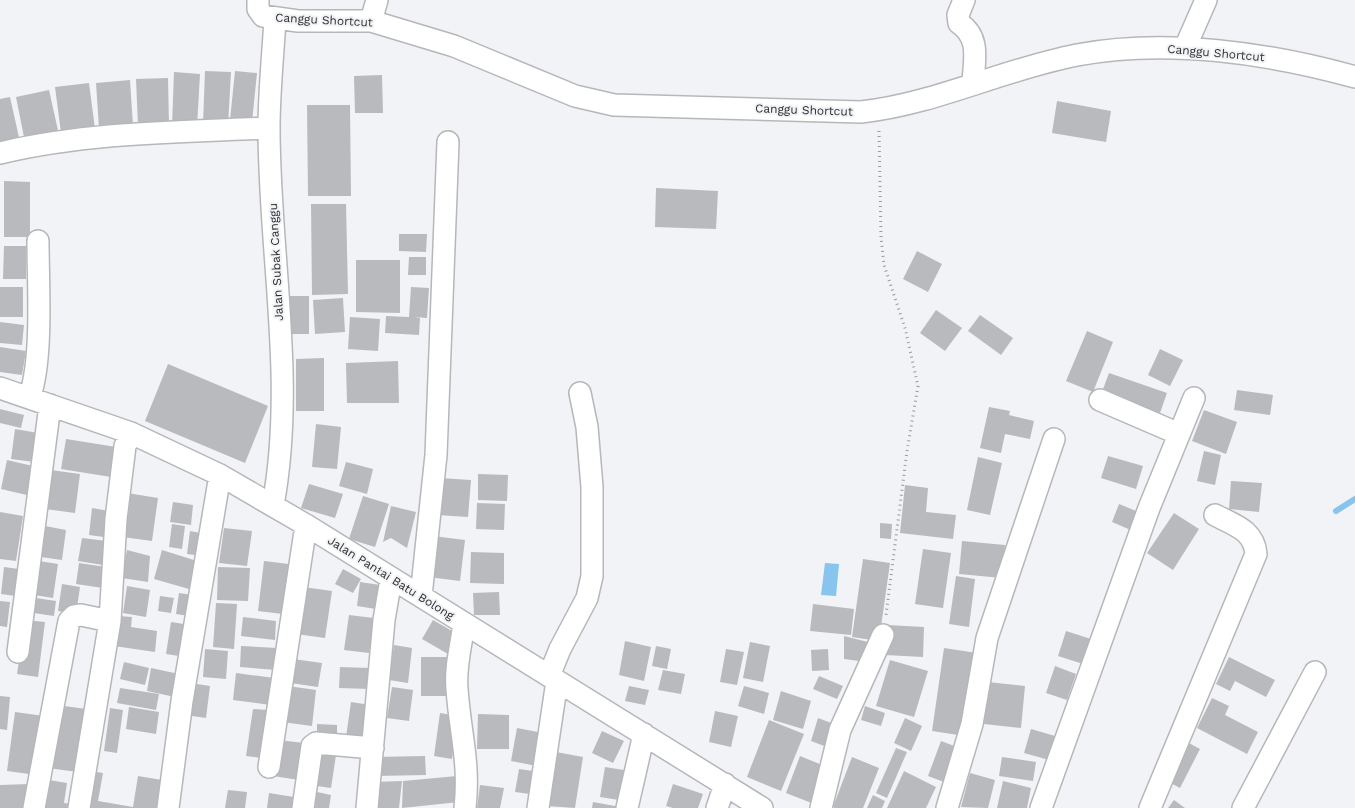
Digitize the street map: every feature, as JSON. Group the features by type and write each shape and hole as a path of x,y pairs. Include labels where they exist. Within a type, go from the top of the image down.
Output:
{"street":[{"path":"371,21 376,0"},
{"path":"964,0 958,14 959,23 969,30 973,37 974,83"},
{"path":"1185,48 1206,0"},
{"name":"Canggu Shortcut","path":"264,11 298,22 371,21 454,46 575,96 614,104 861,112 917,101 1076,55 1113,49 1185,48 1276,59 1355,78"},
{"name":"Jalan Subak Canggu","path":"264,11 282,402 282,439 273,505"},
{"path":"0,153 43,142 163,132 269,128"},
{"path":"421,596 436,456 448,142"},
{"path":"30,396 34,384 38,321 38,241"},
{"name":"Jalan Pantai Batu Bolong","path":"0,388 30,396 50,405 131,432 220,475 306,525 762,808"},
{"path":"538,808 553,678 560,649 587,598 592,576 592,487 587,427 580,393"},
{"path":"1041,808 1149,508 1194,398"},
{"path":"1100,400 1179,434"},
{"path":"18,652 50,405"},
{"path":"80,808 110,621 116,519 125,446 131,432"},
{"path":"947,808 972,724 987,638 1054,439"},
{"path":"168,808 182,701 220,475"},
{"path":"1150,808 1256,554 1255,543 1250,534 1215,515"},
{"path":"269,768 306,525"},
{"path":"367,808 374,748 384,620 391,579"},
{"path":"34,808 69,621 74,616 81,615 110,621"},
{"path":"464,624 456,672 467,759 468,780 464,808"},
{"path":"820,808 840,730 883,635"},
{"path":"1243,808 1315,672"},
{"path":"627,808 644,734"},
{"path":"303,808 312,746 316,743 374,748"},
{"path":"717,808 725,784"}],"path":[{"path":"878,110 881,237 884,265 905,328 918,386 907,451 883,635"}],"water":[{"path":"825,563 839,564 836,596 821,595"}],"building":[{"path":"205,71 231,72 228,126 203,124"},
{"path":"235,71 257,73 252,122 230,120"},
{"path":"174,72 200,74 197,127 172,126"},
{"path":"382,75 383,113 355,113 354,76"},
{"path":"168,78 169,126 138,126 136,79"},
{"path":"130,80 133,126 99,128 96,83"},
{"path":"89,83 95,129 61,133 55,87"},
{"path":"49,90 59,135 25,142 16,97"},
{"path":"10,97 20,142 0,147 0,99"},
{"path":"1057,101 1111,111 1106,142 1052,133"},
{"path":"307,105 350,105 351,196 308,196"},
{"path":"4,181 30,182 30,237 4,237"},
{"path":"656,188 718,191 716,229 655,227"},
{"path":"311,204 346,204 348,294 312,295"},
{"path":"399,234 427,234 426,252 399,251"},
{"path":"4,246 26,246 26,279 3,279"},
{"path":"917,251 942,264 928,292 903,279"},
{"path":"409,257 426,257 426,275 408,275"},
{"path":"356,260 400,260 400,313 356,312"},
{"path":"0,287 23,287 23,317 0,317"},
{"path":"411,287 429,288 427,318 414,317 420,318 419,335 385,333 386,316 409,317"},
{"path":"290,296 309,296 309,334 290,334"},
{"path":"343,298 345,332 315,334 313,300"},
{"path":"936,310 962,328 945,351 920,333"},
{"path":"980,315 1013,338 1001,355 968,331"},
{"path":"350,317 380,319 378,351 348,349"},
{"path":"0,322 24,325 22,345 0,343"},
{"path":"1087,331 1113,342 1093,392 1066,381"},
{"path":"0,347 26,351 22,375 0,372"},
{"path":"1160,349 1183,360 1170,386 1148,375"},
{"path":"324,358 324,411 296,411 296,359"},
{"path":"398,361 399,403 347,403 346,363"},
{"path":"168,364 268,406 245,463 145,421"},
{"path":"1109,373 1167,393 1160,413 1102,392"},
{"path":"1237,390 1273,395 1270,415 1234,410"},
{"path":"989,407 1010,411 1009,415 1034,421 1030,439 1005,434 1001,453 980,448"},
{"path":"0,409 24,415 21,428 0,423"},
{"path":"1204,410 1237,422 1226,454 1192,441"},
{"path":"316,424 341,427 337,469 312,467"},
{"path":"15,429 38,433 34,462 11,459"},
{"path":"66,439 116,447 111,477 61,469"},
{"path":"1204,451 1221,455 1215,485 1197,481"},
{"path":"1108,456 1143,466 1136,489 1101,478"},
{"path":"978,457 1002,463 990,515 967,510"},
{"path":"7,460 37,467 31,496 1,489"},
{"path":"346,462 373,469 367,494 339,486"},
{"path":"43,469 80,474 75,513 38,508"},
{"path":"478,474 508,475 507,501 478,500"},
{"path":"440,478 471,480 468,517 437,515"},
{"path":"1231,481 1262,483 1259,512 1229,509"},
{"path":"309,484 343,494 335,518 301,508"},
{"path":"905,485 928,488 926,512 956,515 953,539 900,533"},
{"path":"121,492 158,498 152,541 115,536"},
{"path":"363,496 389,504 375,547 349,539"},
{"path":"173,502 193,505 191,525 170,522"},
{"path":"477,503 505,504 504,530 476,529"},
{"path":"1119,504 1141,513 1133,531 1112,522"},
{"path":"391,506 416,512 407,548 391,538 383,542"},
{"path":"92,508 115,512 111,538 89,535"},
{"path":"0,512 23,516 16,561 0,559"},
{"path":"1174,513 1199,529 1173,570 1147,553"},
{"path":"880,523 892,524 891,539 880,538"},
{"path":"172,524 185,526 182,549 169,547"},
{"path":"45,526 66,530 62,560 41,557"},
{"path":"224,528 252,531 247,566 219,563"},
{"path":"190,531 206,534 203,556 187,554"},
{"path":"433,536 465,540 460,581 428,577"},
{"path":"82,538 107,541 103,565 78,561"},
{"path":"962,541 1005,545 1002,578 959,574"},
{"path":"923,549 951,553 943,608 915,604"},
{"path":"127,550 150,556 148,582 122,578"},
{"path":"162,550 197,561 189,589 154,579"},
{"path":"471,552 504,553 504,584 470,583"},
{"path":"863,559 890,563 879,641 852,637"},
{"path":"33,560 58,564 53,598 28,594"},
{"path":"264,561 289,564 283,614 258,611"},
{"path":"79,563 106,567 103,588 76,584"},
{"path":"4,567 19,569 16,596 1,594"},
{"path":"218,567 250,568 248,601 217,600"},
{"path":"343,569 361,579 353,593 335,584"},
{"path":"956,576 975,579 969,627 949,624"},
{"path":"360,582 380,585 376,609 357,606"},
{"path":"62,584 80,587 76,614 58,611"},
{"path":"127,586 150,590 146,617 123,613"},
{"path":"303,587 332,591 325,638 296,634"},
{"path":"499,592 500,615 474,615 473,593"},
{"path":"179,593 192,595 189,616 176,614"},
{"path":"160,596 174,598 171,613 158,611"},
{"path":"29,597 56,601 54,616 27,612"},
{"path":"0,601 10,602 7,627 0,626"},
{"path":"216,603 237,604 234,649 213,647"},
{"path":"813,604 854,609 851,635 810,631"},
{"path":"349,615 374,618 369,653 344,650"},
{"path":"118,616 132,617 131,627 157,631 155,652 114,646"},
{"path":"243,617 276,621 275,640 241,636"},
{"path":"25,620 45,622 38,677 17,674"},
{"path":"433,620 459,635 448,654 422,639"},
{"path":"171,622 190,625 186,657 166,654"},
{"path":"887,625 924,627 923,657 885,655"},
{"path":"1066,631 1091,639 1083,664 1058,656"},
{"path":"844,636 876,644 867,662 844,659"},
{"path":"625,641 651,647 644,681 619,675"},
{"path":"750,642 770,646 763,682 743,678"},
{"path":"394,645 412,648 408,683 389,680"},
{"path":"241,646 277,648 276,670 240,667"},
{"path":"656,646 671,649 667,669 652,666"},
{"path":"944,648 977,653 965,736 932,731"},
{"path":"205,649 228,651 226,679 203,677"},
{"path":"726,649 744,652 737,685 720,682"},
{"path":"828,649 829,670 812,671 811,650"},
{"path":"421,657 451,657 451,696 421,696"},
{"path":"1229,657 1275,680 1266,697 1235,681 1230,691 1216,684"},
{"path":"293,659 322,663 318,687 290,683"},
{"path":"890,660 928,671 914,717 876,706"},
{"path":"124,662 149,668 145,685 120,679"},
{"path":"1055,666 1076,674 1067,700 1046,693"},
{"path":"340,667 370,668 369,689 339,688"},
{"path":"151,668 179,674 175,697 147,691"},
{"path":"663,670 685,674 681,694 658,690"},
{"path":"236,673 274,678 271,705 233,700"},
{"path":"819,676 843,686 837,699 813,689"},
{"path":"988,682 1025,686 1021,728 984,724"},
{"path":"190,683 210,686 206,718 185,715"},
{"path":"288,686 316,690 312,726 282,722"},
{"path":"629,686 649,690 645,705 625,701"},
{"path":"744,686 769,693 764,714 738,706"},
{"path":"392,687 413,690 409,721 387,718"},
{"path":"120,688 159,694 156,710 117,703"},
{"path":"781,691 811,701 803,729 773,720"},
{"path":"0,696 10,697 7,730 0,729"},
{"path":"1212,698 1229,706 1225,715 1258,732 1247,754 1197,728"},
{"path":"351,702 370,705 365,740 346,737"},
{"path":"57,705 94,710 85,773 48,768"},
{"path":"865,706 885,713 881,726 861,720"},
{"path":"129,707 159,712 156,734 126,729"},
{"path":"110,708 123,710 117,753 104,751"},
{"path":"253,709 268,710 261,758 246,756"},
{"path":"715,711 738,716 731,747 709,742"},
{"path":"15,712 44,716 36,775 7,771"},
{"path":"440,713 458,716 452,759 434,756"},
{"path":"478,714 509,715 509,749 477,749"},
{"path":"818,718 834,724 827,747 811,741"},
{"path":"905,718 922,726 911,751 894,743"},
{"path":"769,720 804,734 781,791 747,777"},
{"path":"317,724 337,725 337,740 317,740"},
{"path":"517,728 543,733 537,766 511,761"},
{"path":"1031,729 1055,736 1049,760 1024,753"},
{"path":"602,731 624,741 613,763 592,753"},
{"path":"278,740 304,743 299,780 273,776"},
{"path":"941,741 957,747 944,782 928,776"},
{"path":"1187,742 1200,749 1180,788 1167,781"},
{"path":"896,748 907,752 887,798 876,793"},
{"path":"556,752 583,757 575,808 547,806"},
{"path":"322,753 336,755 331,788 317,786"},
{"path":"425,756 426,775 376,776 375,757"},
{"path":"800,756 827,767 814,804 786,793"},
{"path":"852,757 879,768 863,808 835,808 833,807"},
{"path":"1002,757 1036,762 1033,781 999,776"},
{"path":"605,767 630,771 625,801 600,797"},
{"path":"519,769 533,771 530,794 515,792"},
{"path":"90,771 103,773 98,801 133,807 138,776 162,780 158,808 84,808"},
{"path":"904,771 936,787 926,808 887,808"},
{"path":"970,773 995,780 988,808 961,807"},
{"path":"457,776 459,802 402,808 403,781"},
{"path":"43,779 67,783 64,803 72,804 72,808 38,808"},
{"path":"402,781 399,808 371,808 374,782"},
{"path":"1003,781 1031,788 1027,808 997,808"},
{"path":"30,784 30,808 0,808 0,785"},
{"path":"673,784 703,794 698,808 673,808 666,806"},
{"path":"480,785 504,788 500,808 477,808"},
{"path":"228,790 247,792 245,808 225,808"},
{"path":"317,792 331,795 329,808 315,808"},
{"path":"269,793 300,798 299,808 267,808"},
{"path":"873,795 885,801 882,808 867,808"},
{"path":"1174,800 1185,808 1168,808"},
{"path":"593,802 615,806 615,808 592,808"}],"waterway":[{"path":"1336,511 1355,499"}]}
